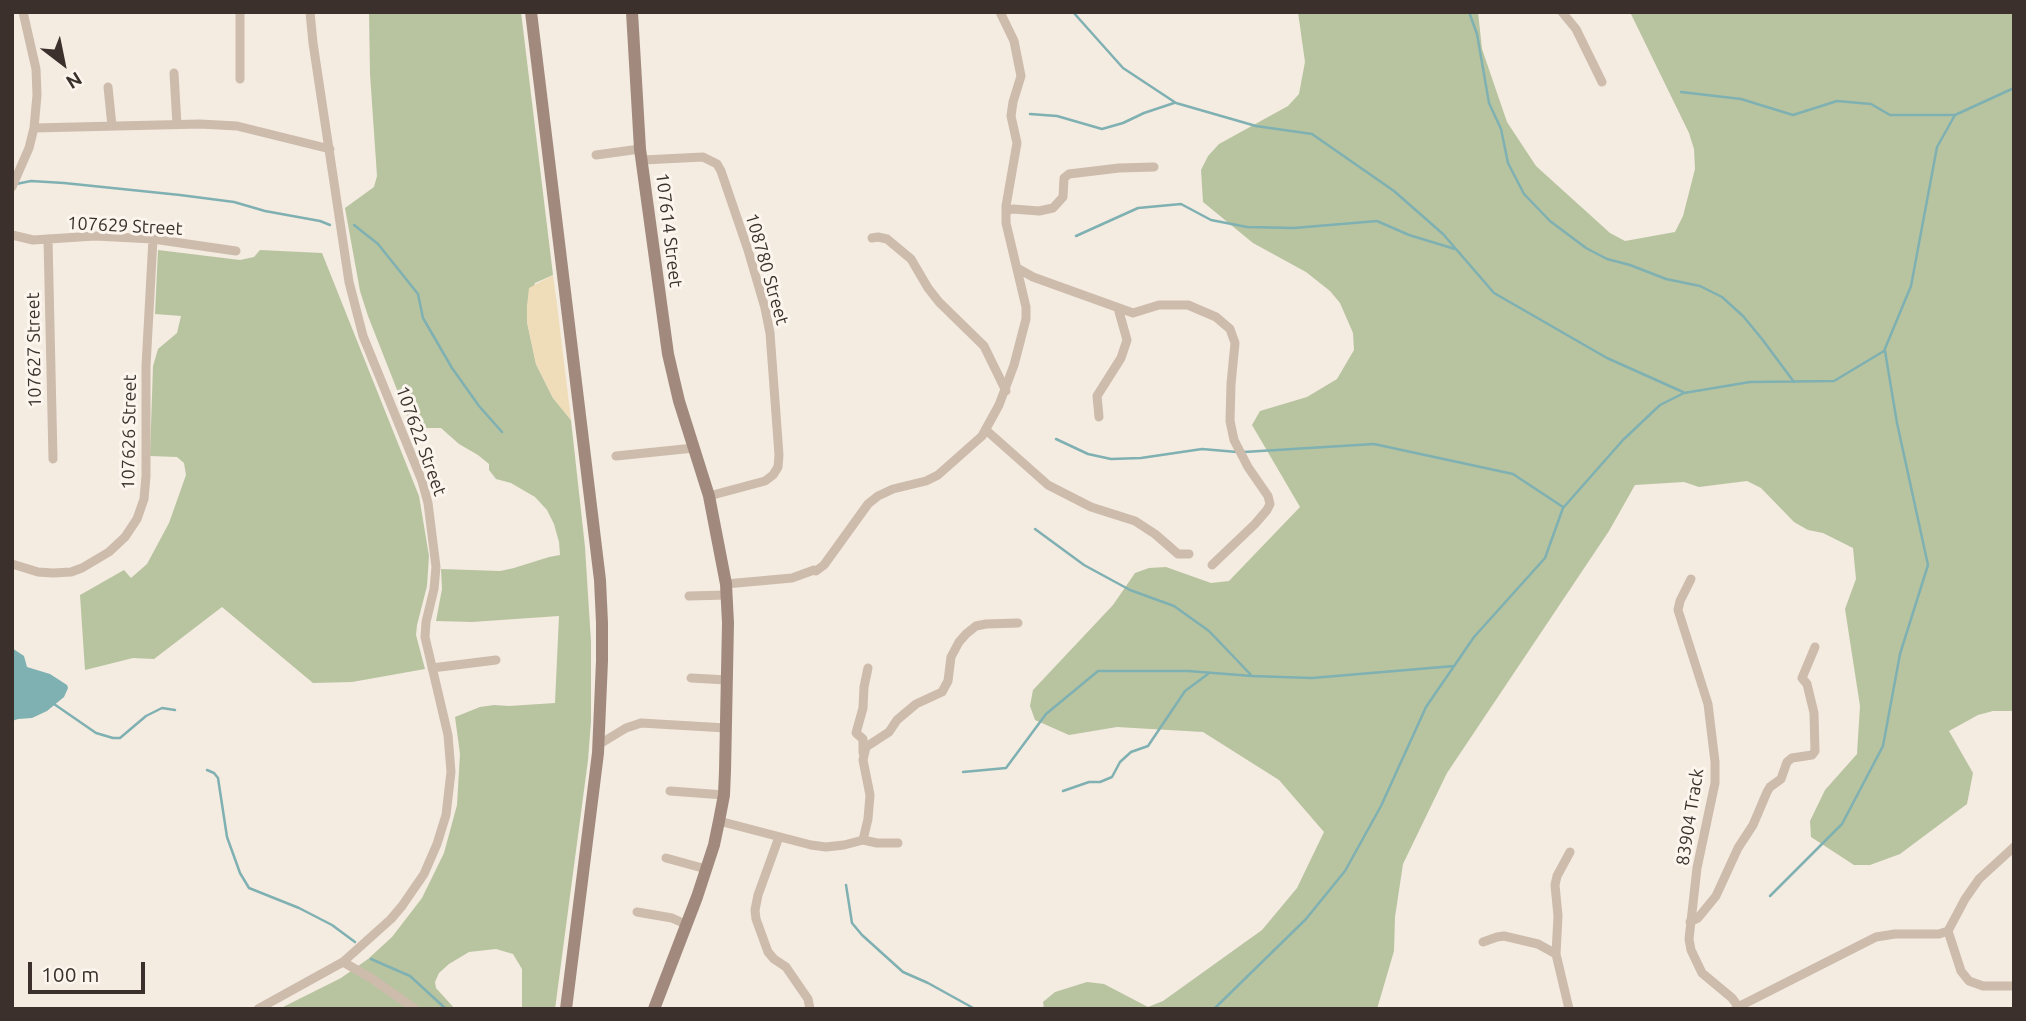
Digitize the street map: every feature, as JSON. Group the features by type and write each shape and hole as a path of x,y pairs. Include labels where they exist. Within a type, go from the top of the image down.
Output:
{"street":[{"path":"13,186 34,128 37,79 23,12"},
{"path":"240,12 240,79"},
{"name":"107622 Street","path":"258,1009 343,962 391,919 424,874 443,829 450,787 451,757 446,724 425,637 436,567 428,503 422,481 363,336 349,282 310,12"},
{"path":"531,12 600,580 603,661 598,745 566,1009"},
{"name":"107614 Street","path":"632,12 641,155 668,354 679,401 709,496 726,590 729,654 724,795 719,821 687,925 654,1009"},
{"path":"689,596 817,571 878,496 938,475 986,430 1006,391 1027,307 1010,242 1006,211 1017,144 1011,116 1021,76 1014,41 1000,12"},
{"path":"1562,12 1569,18 1584,44 1602,82"},
{"path":"174,73 177,125"},
{"path":"108,87 112,126"},
{"path":"34,128 177,125 244,127 330,149"},
{"name":"108780 Street","path":"596,155 703,157 717,164 748,250 770,333 779,463 773,475 765,481 709,496"},
{"path":"1006,211 1039,211 1053,208 1063,197 1064,178 1069,174 1154,167"},
{"name":"107629 Street","path":"12,234 33,240 95,236 153,239 236,251"},
{"path":"872,238 887,239 911,259 939,302 984,346 1006,391"},
{"name":"107627 Street","path":"48,239 53,460"},
{"name":"107626 Street","path":"12,564 28,570 53,573 71,572 86,567 109,552 125,537 137,519 144,499 146,476 146,366 153,239"},
{"path":"1017,268 1033,277 1135,313 1159,305 1188,305 1216,317 1233,335 1235,343 1230,421 1234,440 1270,503 1255,524 1212,565"},
{"path":"1098,417 1097,396 1122,358 1127,340 1118,308"},
{"path":"986,430 1052,488 1091,507 1135,521 1178,554 1189,554"},
{"path":"616,456 694,448"},
{"name":"83904 Track","path":"1691,579 1678,610 1707,697 1715,783 1697,868 1690,922 1690,946 1702,973 1732,998 1738,1008"},
{"path":"863,755 866,747 889,732 897,720 916,704 942,692 948,681 951,657 966,634 976,626 1018,623"},
{"path":"1690,922 1698,918 1716,896 1738,848 1753,825 1766,792 1781,779 1787,762 1792,758 1812,755 1815,751 1814,713 1807,684 1802,678 1815,647"},
{"path":"432,668 496,660"},
{"path":"863,840 870,795 863,739 856,733 863,708 868,668"},
{"path":"691,678 727,680"},
{"path":"598,745 626,728 641,723 726,728"},
{"path":"670,791 724,795"},
{"path":"719,821 826,847 863,840 898,843"},
{"path":"779,837 758,895 756,919 768,952 786,967 808,999 810,1009"},
{"path":"1738,1008 1780,984 1876,937 1913,933 1939,934 1948,931 1979,880 2014,847"},
{"path":"1569,1009 1556,954 1558,916 1555,881 1570,852"},
{"path":"666,858 706,869"},
{"path":"637,912 672,918 687,925"},
{"path":"1948,931 1961,971 1969,981 1983,986 2014,986"},
{"path":"1483,942 1504,936 1538,944 1556,954"},
{"path":"343,962 415,1009"}],"green space":[{"path":"369,12 521,12 553,275 535,283 527,306 527,322 536,364 553,398 571,420 585,547 591,642 588,760 555,1009 522,1009 522,969 513,954 496,949 469,952 439,973 435,982 436,988 455,1009 279,1009 341,978 368,959 392,937 422,898 444,853 457,805 460,754 455,717 480,707 494,705 555,703 559,616 472,622 436,621 442,589 441,569 500,571 514,568 560,555 559,542 547,510 535,497 511,483 496,479 489,470 489,464 441,428 426,428 414,433 368,316 360,291 345,208 374,187 377,176"},
{"path":"1298,12 1478,12 1482,49 1507,122 1536,166 1610,233 1625,241 1675,232 1683,216 1695,169 1694,149 1689,133 1630,12 2014,12 2014,711 1993,711 1978,715 1949,731 1973,773 1967,804 1900,854 1870,865 1854,865 1811,837 1810,821 1825,790 1857,754 1860,706 1845,609 1856,579 1853,548 1794,522 1761,488 1747,481 1699,487 1684,482 1635,485 1609,531 1447,773 1403,864 1395,917 1394,951 1377,1009 1044,1009 1043,1002 1055,992 1087,982 1104,984 1148,1007 1163,1001 1262,930 1297,888 1324,832 1279,780 1203,732 1117,727 1069,735 1035,720 1030,706 1033,690 1113,605 1135,573 1149,568 1166,567 1211,583 1229,581 1300,507 1252,425 1260,411 1307,397 1337,379 1354,350 1353,333 1340,303 1330,291 1306,272 1253,243 1203,202 1201,170 1208,156 1219,144 1288,106 1299,94 1305,62"},
{"path":"158,250 240,260 254,257 260,250 322,253 419,496 429,556 427,586 416,635 425,669 352,682 313,683 222,607 154,659 133,658 85,670 80,595 124,570 131,578 147,564 169,523 186,475 184,463 177,457 150,456 153,366 158,349 177,333 181,316 155,314"}],"sand":[{"path":"553,275 571,420 553,398 536,364 527,322 529,288"}],"water":[{"path":"12,648 24,656 27,667 50,674 68,688 64,697 47,711 32,718 12,721"}],"waterway":[{"path":"1073,12 1123,68 1176,103 1256,126 1312,134 1394,191 1443,234 1494,293 1607,358 1683,392"},
{"path":"1469,12 1477,34 1489,103 1501,129 1508,163 1524,194 1550,221 1586,248 1607,259 1666,279 1700,286 1722,297 1743,316 1794,382"},
{"path":"1214,1009 1306,919 1345,871 1381,806 1426,707 1474,637 1545,558 1563,508 1623,440 1660,405 1684,393 1750,382 1834,381 1884,351 1911,286 1937,147 1955,115 2014,88"},
{"path":"1681,92 1741,99 1793,115 1837,101 1871,104 1890,115 1955,115"},
{"path":"1030,114 1057,116 1102,129 1174,103"},
{"path":"16,184 31,181 64,183 234,202 330,225"},
{"path":"1076,236 1138,208 1181,204 1211,220 1247,227 1294,228 1377,221 1409,235 1455,249"},
{"path":"354,225 378,244 418,294 423,318 452,368 479,406 502,432"},
{"path":"1770,896 1842,824 1883,746 1900,654 1928,565 1897,423 1885,351"},
{"path":"1056,439 1088,454 1111,459 1141,458 1202,449 1237,452"},
{"path":"1244,452 1374,444 1513,474 1563,507"},
{"path":"1035,529 1084,565 1130,590 1174,606 1209,631 1252,676"},
{"path":"963,772 1006,768 1046,714 1098,671 1188,671 1312,678 1454,666"},
{"path":"1063,791 1112,777 1120,762 1131,752 1148,746 1185,691 1208,674"},
{"path":"54,704 96,733 113,738 120,738 146,716 162,708 175,710"},
{"path":"207,770 218,778 227,837 240,873 249,888 299,908 332,925 355,942"},
{"path":"846,885 852,923 862,935 903,972 975,1009"},
{"path":"371,959 410,976 446,1009"}]}
